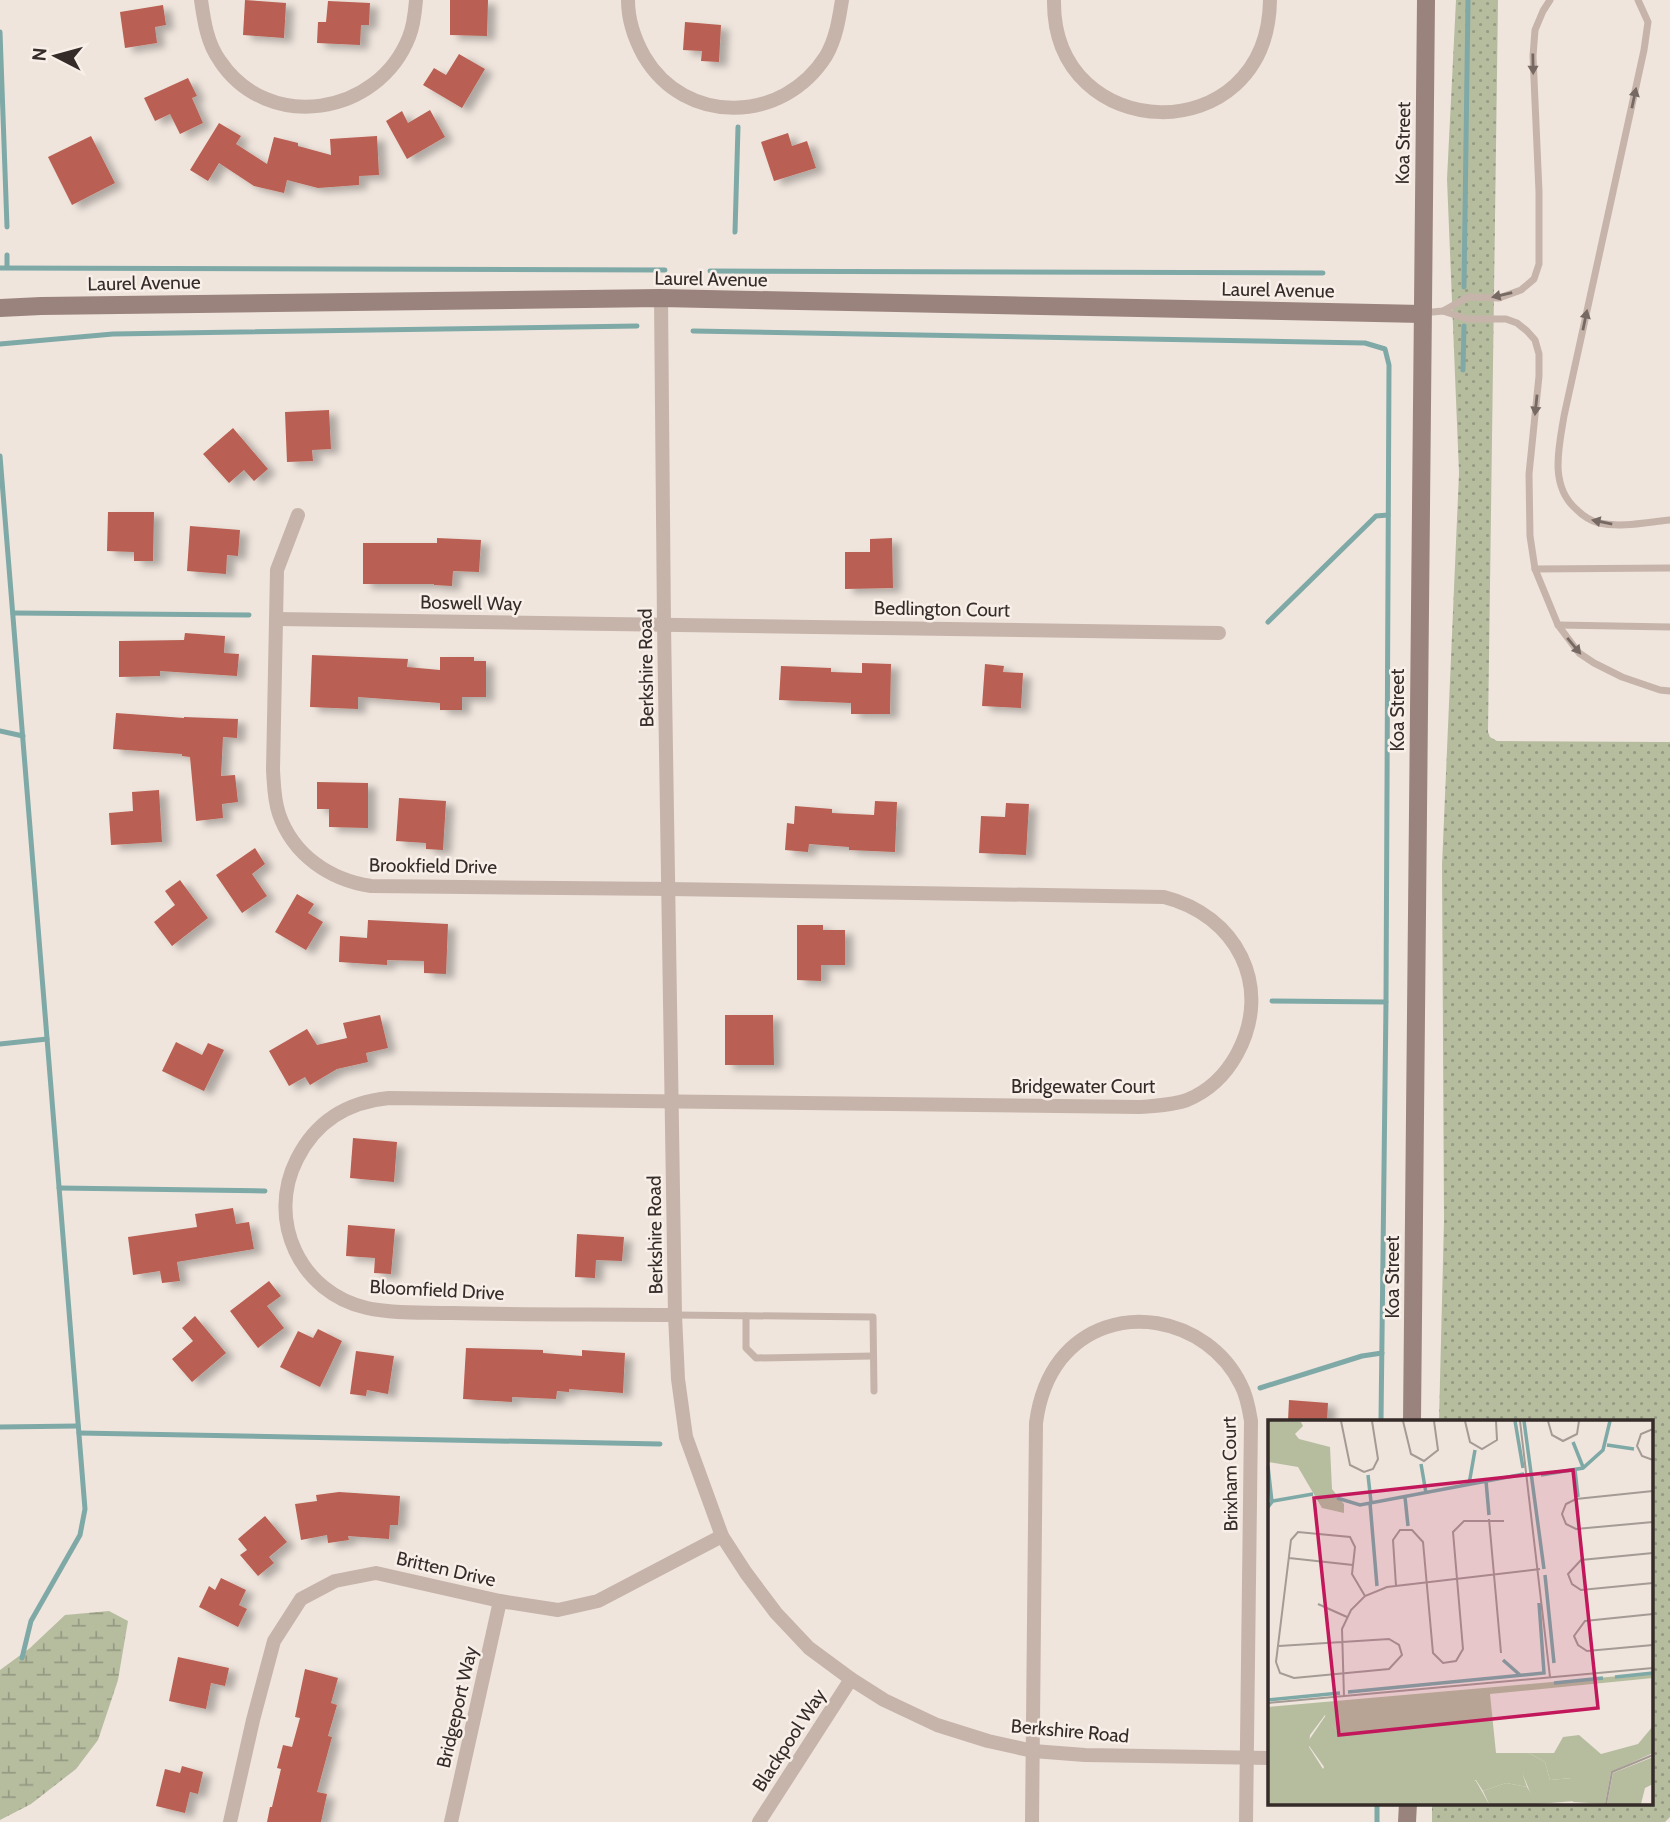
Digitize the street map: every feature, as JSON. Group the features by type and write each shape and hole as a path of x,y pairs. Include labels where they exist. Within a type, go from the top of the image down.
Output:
{"main road":[{"name":"Koa Street","path":"1412,1420 1426,0"},
{"name":"Laurel Avenue","path":"0,308 661,298 1422,314"},
{"path":"1407,1822 1408,1804"}],"street":[{"path":"201,0 212,48 236,79 269,100 296,106 340,102 370,88 404,49 410,34 416,0"},
{"path":"628,0 631,29 660,79 677,92 695,100 710,106 732,109 764,104 793,90 811,75 827,55 838,28 842,0"},
{"path":"1054,0 1062,47 1070,63 1082,77 1095,89 1122,105 1156,113 1173,113 1206,103 1221,96 1236,84 1259,54 1266,32 1270,0"},
{"name":"Berkshire Road","path":"661,298 664,625 678,1379 686,1437 722,1536 776,1613 809,1648 884,1700 937,1725 988,1741 1034,1751 1085,1755 1268,1758"},
{"name":"Brookfield Drive","path":"298,515 277,570 273,770 278,814 285,829 302,851 322,870 355,883 371,886 669,888"},
{"name":"Boswell Way","path":"277,619 664,625"},
{"name":"Bedlington Court","path":"664,625 1219,633"},
{"name":"Bridgewater Court","path":"669,888 1164,897 1197,908 1229,935 1240,951 1252,994 1244,1042 1219,1080 1204,1091 1169,1105 1140,1107 672,1102"},
{"name":"Bloomfield Drive","path":"672,1102 389,1098 364,1102 332,1116 309,1137 294,1164 286,1198 285,1218 297,1256 313,1278 338,1296 367,1308 383,1311 467,1313 675,1315"},
{"name":"Brixham Court","path":"1032,1822 1035,1423 1044,1388 1061,1359 1072,1347 1100,1329 1139,1321 1160,1323 1200,1338 1228,1364 1241,1385 1248,1404 1251,1421 1247,1758"},
{"name":"Britten Drive","path":"230,1822 274,1641 302,1599 335,1581 376,1573 500,1601 558,1610 598,1601 722,1536"},
{"name":"Bridgeport Way","path":"451,1822 500,1601"},
{"name":"Blackpool Way","path":"759,1822 851,1679"},
{"path":"1246,1822 1247,1758"}],"lane":[{"path":"1422,314 1443,311 1468,297 1499,298 1521,290 1534,279 1539,264 1539,192 1533,56 1535,30 1550,0"},
{"path":"1638,0 1648,22 1644,50 1564,416 1558,465 1560,484 1568,502 1582,515 1598,522 1616,524 1670,520"},
{"path":"1443,311 1467,319 1506,319 1517,323 1535,340 1539,354 1539,376 1529,474 1530,536 1535,569 1558,625 1579,653 1622,677 1670,691"},
{"path":"1535,569 1670,568"},
{"path":"1558,625 1670,627"},
{"path":"675,1315 873,1317 874,1391"},
{"path":"746,1316 746,1348 755,1358 873,1356"}],"green space":[{"path":"1456,0 1498,0 1488,732 1490,737 1497,741 1670,742 1670,1817 1665,1822 1432,1822 1432,1804 1652,1804 1652,1420 1439,1420 1444,1220 1442,865 1459,473 1447,179"},
{"path":"109,1611 128,1621 118,1680 98,1740 76,1769 31,1804 0,1820 0,1670 30,1648 65,1615"}],"building":[{"path":"245,0 286,3 284,38 243,35"},
{"path":"450,0 488,0 487,36 450,35"},
{"path":"328,1 370,3 369,25 361,25 360,45 317,43 318,22 326,22"},
{"path":"163,5 166,25 155,27 157,43 125,48 120,12"},
{"path":"685,22 721,25 719,62 701,61 702,51 683,50"},
{"path":"459,54 485,69 462,108 423,85 434,68 446,75"},
{"path":"188,78 197,96 192,98 203,123 180,134 170,114 155,121 144,98"},
{"path":"430,110 445,137 407,159 386,121 402,111 408,123"},
{"path":"219,123 241,136 236,144 267,164 274,137 331,155 330,139 377,136 379,175 359,176 359,185 318,188 287,180 284,193 254,186 219,163 208,181 190,170"},
{"path":"788,133 792,146 807,141 816,168 774,181 761,142"},
{"path":"91,136 115,183 72,205 48,157"},
{"path":"329,410 331,449 312,450 313,461 287,462 285,412"},
{"path":"233,428 268,469 254,481 244,470 229,483 203,454"},
{"path":"108,512 154,512 153,561 134,561 134,552 107,551"},
{"path":"190,526 240,530 238,556 227,555 226,574 187,571"},
{"path":"437,538 481,540 479,572 453,571 452,586 363,584 363,543 437,543"},
{"path":"892,538 893,588 845,589 845,552 870,552 870,539"},
{"path":"185,633 225,636 224,653 239,654 237,676 160,671 160,676 119,677 119,641 184,640"},
{"path":"312,655 408,659 407,667 440,670 440,657 474,657 474,661 486,661 486,697 462,697 462,710 440,710 440,703 358,697 358,709 310,707"},
{"path":"862,663 891,664 890,714 851,714 851,703 779,700 781,666 831,668 831,672 862,673"},
{"path":"985,664 1004,666 1003,672 1023,673 1021,708 982,706"},
{"path":"116,713 238,719 237,738 223,737 221,776 235,775 238,802 222,804 223,818 196,821 190,757 182,754 113,749"},
{"path":"317,782 368,783 368,828 329,827 329,809 317,809"},
{"path":"159,790 162,842 111,845 109,813 133,811 132,792"},
{"path":"399,798 446,801 443,850 426,849 426,843 396,841"},
{"path":"875,801 897,802 895,852 849,850 849,847 809,844 808,852 785,850 787,823 794,824 795,806 832,809 832,813 874,815"},
{"path":"1006,803 1029,804 1026,855 979,853 981,816 1005,817"},
{"path":"255,848 265,864 252,874 267,896 242,913 216,875"},
{"path":"180,880 208,918 172,946 154,922 175,905 165,891"},
{"path":"297,894 314,904 308,913 323,922 306,950 275,932"},
{"path":"368,920 448,924 446,974 424,973 424,961 387,960 387,965 339,962 340,936 367,938"},
{"path":"797,925 823,925 823,930 845,930 845,965 821,965 821,981 797,980"},
{"path":"380,1015 388,1048 366,1053 368,1062 337,1069 310,1085 305,1077 289,1086 269,1051 307,1029 317,1045 347,1038 343,1023"},
{"path":"725,1015 773,1015 774,1065 725,1065"},
{"path":"176,1042 202,1055 208,1043 224,1050 204,1091 162,1071"},
{"path":"353,1138 397,1142 394,1182 350,1178"},
{"path":"233,1208 236,1224 249,1222 254,1249 177,1262 180,1281 162,1283 160,1271 133,1275 128,1237 197,1227 195,1214"},
{"path":"348,1225 395,1229 391,1274 374,1273 375,1258 346,1256"},
{"path":"577,1234 624,1237 622,1261 596,1260 595,1278 575,1277"},
{"path":"269,1281 281,1296 267,1306 284,1328 258,1348 230,1311"},
{"path":"195,1316 226,1353 192,1382 172,1359 193,1341 182,1328"},
{"path":"318,1329 342,1341 320,1387 280,1367 298,1331 313,1338"},
{"path":"466,1348 543,1350 543,1353 582,1356 582,1350 625,1353 623,1393 569,1389 569,1392 557,1391 556,1399 512,1397 512,1402 463,1399"},
{"path":"356,1351 394,1356 388,1394 367,1390 366,1396 350,1394"},
{"path":"1289,1400 1328,1403 1327,1420 1288,1420"},
{"path":"339,1492 400,1496 398,1525 390,1525 389,1539 348,1536 349,1540 328,1543 327,1535 301,1540 295,1504 317,1501 316,1495"},
{"path":"265,1516 287,1542 269,1557 274,1563 258,1576 240,1555 247,1550 238,1539"},
{"path":"221,1578 246,1590 239,1605 247,1609 238,1627 199,1607 209,1586 215,1590"},
{"path":"178,1657 229,1668 225,1686 211,1683 206,1709 169,1701"},
{"path":"305,1669 338,1678 331,1703 337,1705 328,1736 332,1737 317,1792 327,1794 321,1822 267,1822 281,1769 277,1768 283,1745 292,1747 300,1718 295,1717"},
{"path":"182,1766 203,1772 198,1794 190,1792 185,1813 156,1806 165,1769 180,1773"}],"waterway":[{"path":"1464,287 1468,0"},
{"path":"0,32 7,227"},
{"path":"735,232 738,127"},
{"path":"7,255 7,267"},
{"path":"0,268 665,270"},
{"path":"710,271 1323,273"},
{"path":"0,344 113,334 637,326"},
{"path":"1463,370 1464,326"},
{"path":"693,331 1365,343 1385,349 1389,365 1381,1420"},
{"path":"0,456 85,1509 80,1535 31,1621 22,1658"},
{"path":"1268,622 1376,516 1388,515"},
{"path":"13,613 249,615"},
{"path":"0,731 23,736"},
{"path":"1272,1001 1386,1002"},
{"path":"0,1044 47,1039"},
{"path":"59,1188 265,1191"},
{"path":"1260,1388 1362,1356 1382,1353"},
{"path":"0,1427 78,1426"},
{"path":"79,1433 660,1444"},
{"path":"1377,1804 1377,1822"}]}
